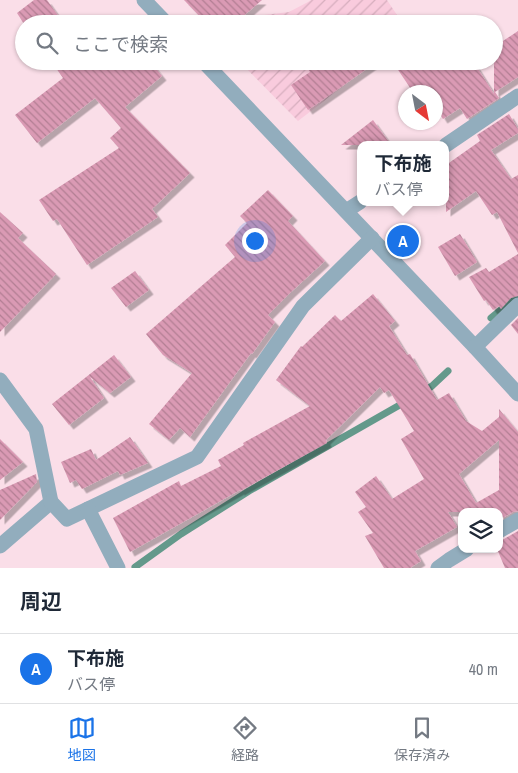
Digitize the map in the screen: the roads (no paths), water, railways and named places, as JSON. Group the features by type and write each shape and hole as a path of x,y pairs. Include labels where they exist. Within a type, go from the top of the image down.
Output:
{"street":[{"path":"144,0 158,15"},
{"path":"212,70 518,394"},
{"path":"449,143 518,96"},
{"path":"346,212 357,204"},
{"path":"0,380 36,429 51,502 67,519 197,457 303,306 372,238"},
{"path":"475,347 518,305"},
{"path":"0,546 51,502"},
{"path":"88,510 118,568"},
{"path":"503,529 518,520"},
{"path":"438,568 460,553"}],"waterway":[{"path":"491,318 518,296"},
{"path":"423,392 448,371"},
{"path":"135,567 181,534 249,491 405,402"}],"place":[{"name":"下布施","path":"403,241"}]}
